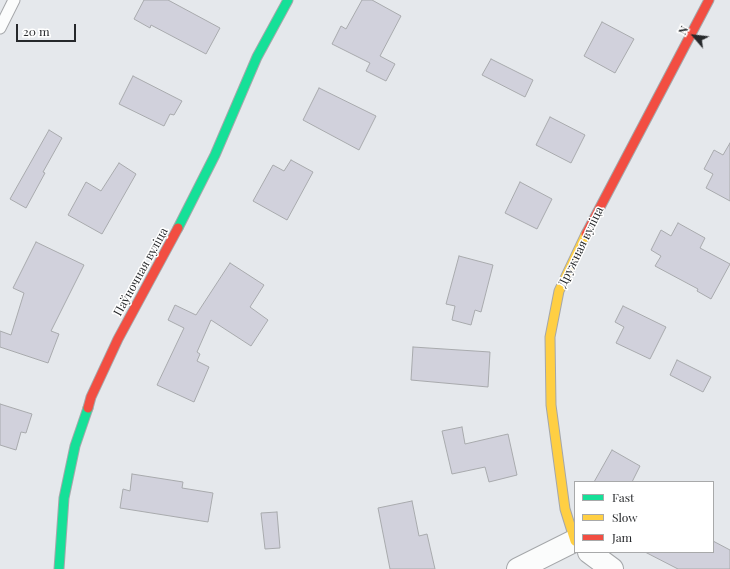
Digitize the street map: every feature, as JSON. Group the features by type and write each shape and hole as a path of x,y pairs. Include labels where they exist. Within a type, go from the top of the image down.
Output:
{"street":[{"name":"Паўночная вуліца","path":"59,569 64,498 75,446 92,397 118,339 181,223 215,155 258,57 288,0"},
{"name":"Дружная вуліца","path":"574,532 565,509 551,405 550,337 559,290 581,244 709,0"},
{"path":"518,569 574,547"},
{"path":"590,553 612,569"}],"lane":[{"path":"0,28 14,0"}],"building":[{"path":"144,0 168,0 220,28 206,54 151,25 150,28 134,19"},
{"path":"362,0 372,0 401,16 380,56 395,64 386,81 366,71 370,63 332,44 341,26 346,29"},
{"path":"602,22 634,39 615,73 584,56"},
{"path":"491,59 533,80 525,97 482,75"},
{"path":"133,76 182,101 174,115 170,114 164,126 119,104"},
{"path":"319,88 376,116 359,150 303,120"},
{"path":"550,117 585,135 571,163 536,145"},
{"path":"49,130 62,138 43,172 45,173 26,208 10,199"},
{"path":"730,143 730,201 706,188 713,174 704,169 714,150 723,155"},
{"path":"291,160 313,172 287,220 253,201 273,165 284,171"},
{"path":"119,163 136,174 102,234 68,215 86,182 101,191"},
{"path":"520,182 552,199 537,229 505,213"},
{"path":"678,223 705,238 700,248 730,264 711,299 697,291 698,289 655,266 661,256 651,250 661,230 671,236"},
{"path":"36,242 84,265 51,331 59,334 48,363 0,347 0,331 11,335 24,293 13,288"},
{"path":"459,256 493,265 481,312 475,310 471,325 452,320 455,306 446,304"},
{"path":"230,263 264,285 250,307 268,320 251,346 211,320 197,352 200,354 197,361 209,367 194,402 157,385 184,328 168,320 175,305 196,315"},
{"path":"623,306 666,327 650,359 616,343 624,327 615,322"},
{"path":"413,347 490,352 488,387 411,380"},
{"path":"677,360 711,377 703,392 670,375"},
{"path":"0,404 32,414 26,433 21,432 16,450 0,445"},
{"path":"462,427 465,444 508,434 517,475 489,482 485,467 452,474 442,431"},
{"path":"612,450 640,466 632,481 595,481"},
{"path":"132,474 183,482 182,488 213,493 208,522 120,508 123,489 130,491"},
{"path":"412,501 419,536 427,534 435,569 390,569 378,508"},
{"path":"277,512 280,548 265,549 261,513"},
{"path":"714,542 730,550 730,569 678,569 647,553 714,553"}],"traffic: fast":[{"path":"178,228 215,155 257,57 288,0"},
{"path":"59,569 64,498 75,446 88,408"}],"traffic: slow":[{"path":"574,538 565,509 551,405 550,337 559,291 586,234"}],"traffic: jam":[{"path":"586,234 709,0"},
{"path":"88,408 91,397 118,339 178,228"}]}
